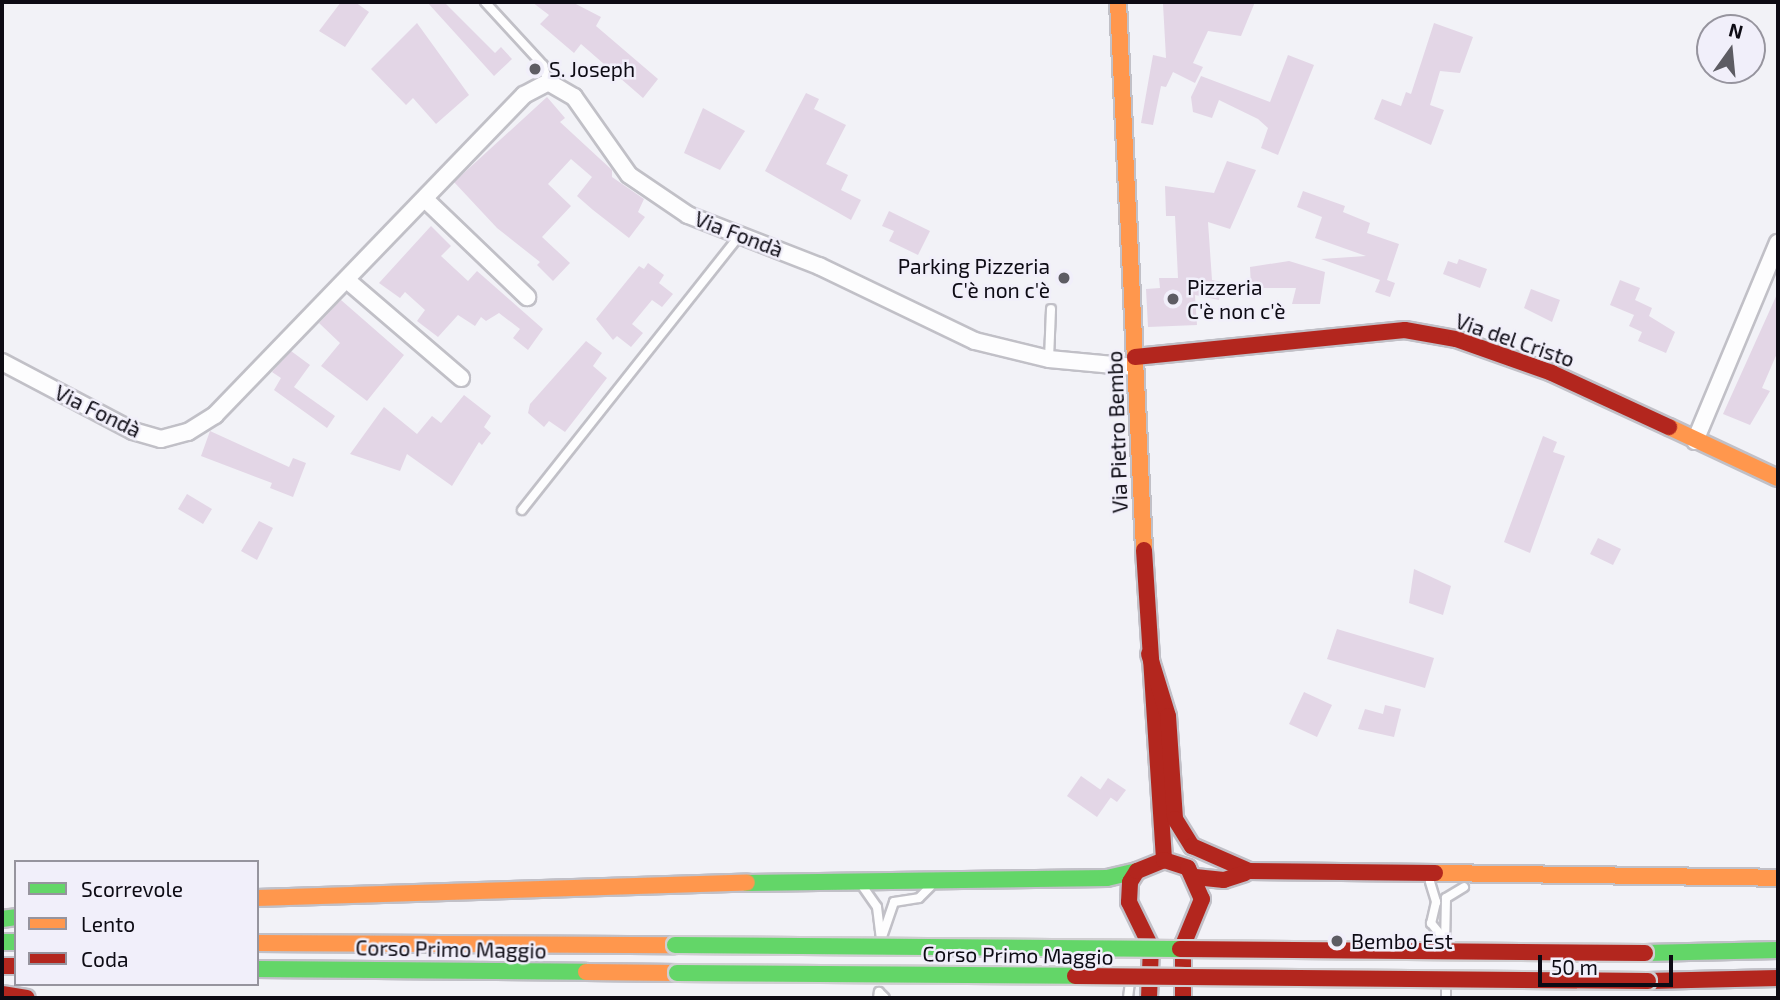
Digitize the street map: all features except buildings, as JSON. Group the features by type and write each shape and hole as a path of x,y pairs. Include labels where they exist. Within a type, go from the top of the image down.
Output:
{"main road":[{"name":"Via Pietro Bembo","path":"1118,2 1149,654 1164,860"},
{"name":"Via del Cristo","path":"1135,362 1405,330 1455,339 1552,373 1778,478"},
{"path":"1149,654 1168,716 1175,819 1192,846 1213,860 1249,871 1778,878"},
{"path":"259,898 933,878 1108,878 1137,871 1164,860 1180,863 1195,877 1202,900 1183,945 1183,998"},
{"path":"1137,871 1130,882 1134,916 1151,947 1149,998"},
{"path":"1195,877 1224,880 1249,871"},
{"name":"Corso Primo Maggio","path":"259,943 1645,953 1778,950"},
{"name":"Corso Primo Maggio","path":"259,969 1648,981 1778,978"},
{"path":"2,995 27,998"}],"street":[{"name":"Via Fondà","path":"2,362 133,431 161,439 188,432 215,415 427,201 524,95 548,82 574,97 629,175 688,215 740,235 975,341 1049,359 1135,362"},
{"path":"427,201 527,297"},
{"path":"1695,441 1778,243"},
{"path":"348,281 461,378"}],"lane":[{"path":"485,2 543,65 548,82"},
{"path":"522,510 740,235"},
{"path":"1049,359 1051,309"},
{"path":"1418,873 1435,890 1431,923 1445,941"},
{"path":"1438,998 1446,993 1448,894 1474,888 1485,874"},
{"path":"881,940 894,902 928,893 933,878"},
{"path":"856,880 877,907 881,953"},
{"path":"1128,998 1134,916"},
{"path":"1197,916 1201,989"},
{"path":"880,966 881,996"}],"traffic: fast":[{"path":"747,883 1107,878 1137,871"},
{"path":"2,919 14,917"},
{"path":"2,942 14,942"},
{"path":"675,945 1180,949"},
{"path":"1645,953 1778,950"},
{"path":"259,969 586,972"},
{"path":"677,973 1075,976"}],"traffic: slow":[{"path":"1118,2 1144,550"},
{"path":"1669,427 1778,478"},
{"path":"1435,873 1778,878"},
{"path":"259,898 747,883"},
{"path":"259,943 675,945"},
{"path":"586,972 677,973"}],"traffic: jam":[{"path":"1135,357 1405,330 1456,339 1552,373 1669,427"},
{"path":"1144,550 1164,860"},
{"path":"1149,654 1168,716 1175,819 1192,846 1249,871 1435,873"},
{"path":"1149,998 1151,947 1129,902 1130,882 1137,871 1164,860 1188,868 1202,899 1183,945 1183,998"},
{"path":"1195,877 1224,880 1245,873"},
{"path":"1180,949 1645,953"},
{"path":"2,966 14,966"},
{"path":"1075,976 1648,981"},
{"path":"1648,981 1778,978"},
{"path":"2,994 27,998"}],"place":[{"name":"S. Joseph","path":"535,69"},
{"name":"Parking Pizzeria C'è non c'è","path":"1064,278"},
{"name":"Pizzeria C'è non c'è","path":"1173,299"},
{"name":"Bembo Est","path":"1337,941"}]}
